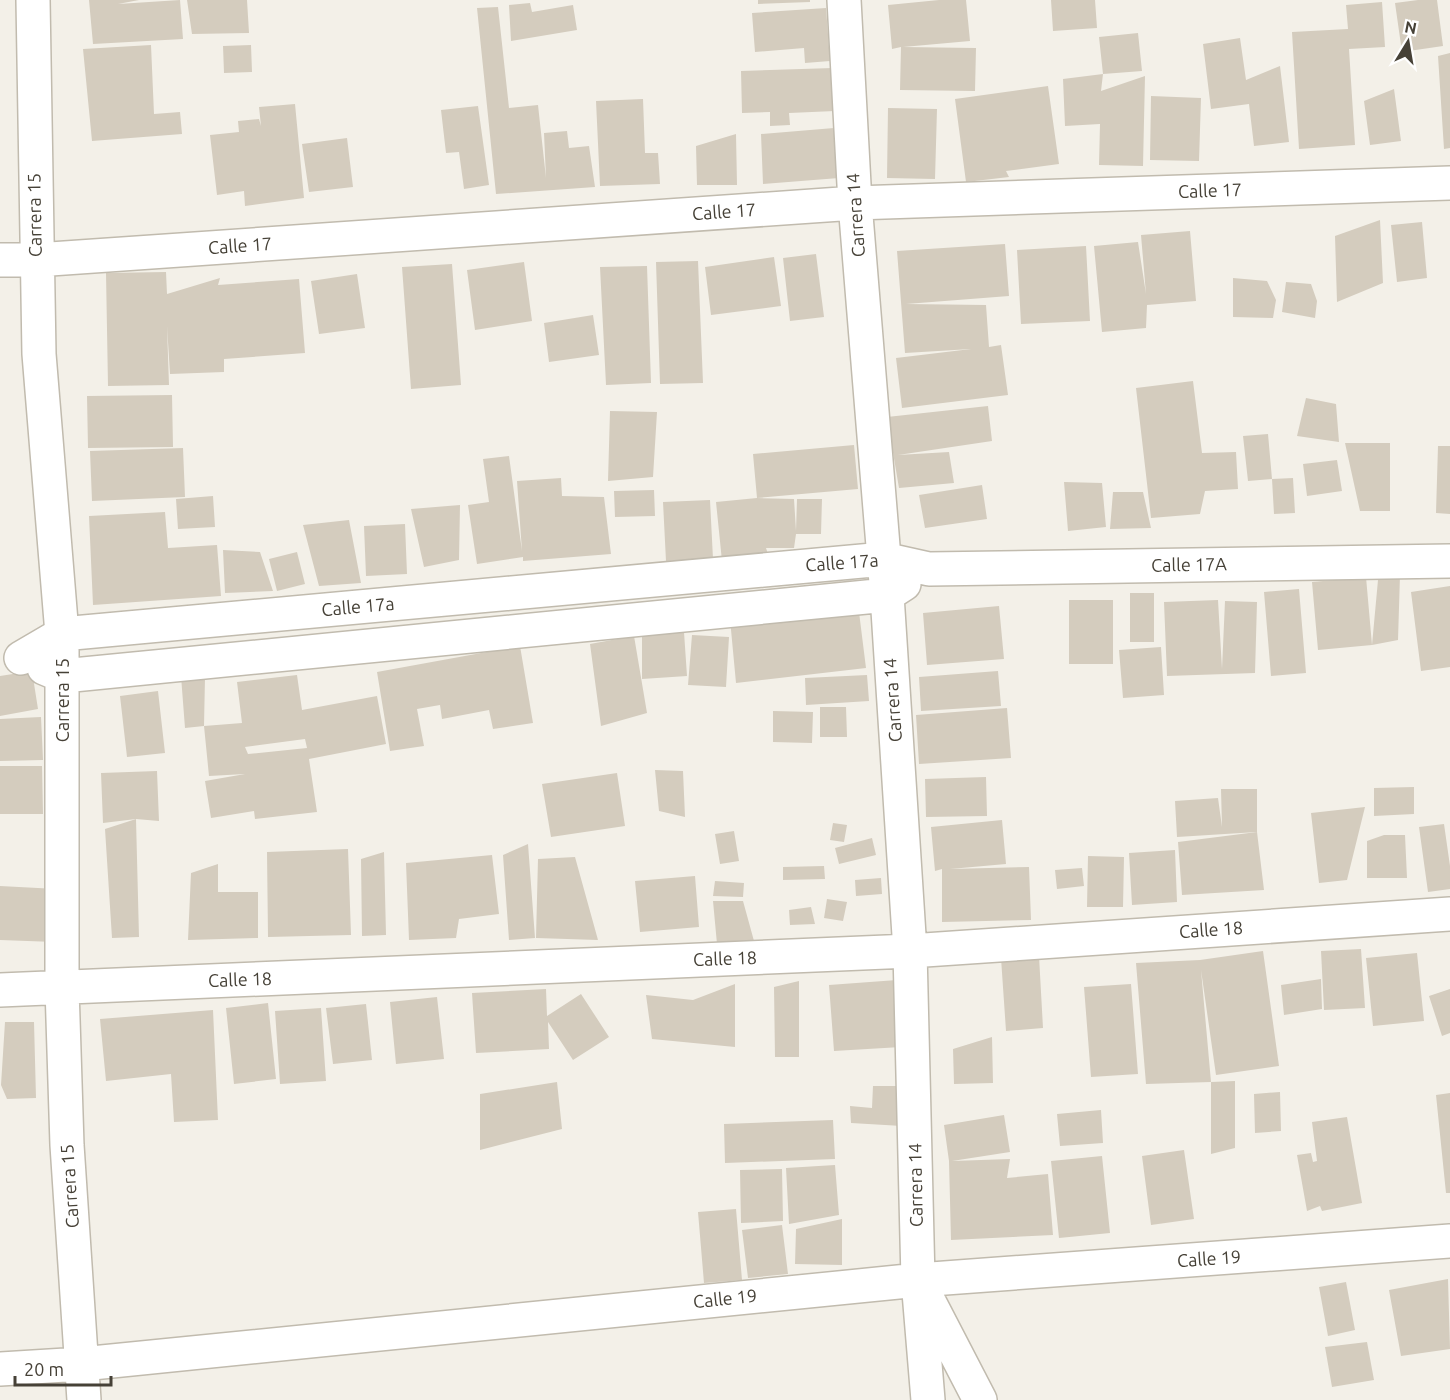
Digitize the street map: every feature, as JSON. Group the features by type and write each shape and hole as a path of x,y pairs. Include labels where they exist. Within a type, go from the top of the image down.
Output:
{"street":[{"name":"Carrera 15","path":"33,0 39,354 62,634 62,988 67,1145 84,1400"},
{"name":"Carrera 14","path":"844,0 855,203 887,596 910,951 918,1280 928,1400"},
{"name":"Calle 17","path":"0,260 36,260 855,203 1450,183"},
{"name":"Calle 17a","path":"10,658 62,634 884,559 928,569"},
{"name":"Calle 17A","path":"928,569 1450,561"},
{"name":"Calle 17a","path":"10,658 63,676 887,596 928,569"},
{"name":"Calle 18","path":"0,990 910,951 1450,914"},
{"name":"Calle 19","path":"0,1369 82,1364 918,1280 1450,1241"},
{"path":"918,1280 980,1400"}],"building":[{"path":"89,0 139,0 118,4 180,0 183,39 93,44"},
{"path":"187,0 247,0 249,33 192,34"},
{"path":"758,0 810,0 810,2 758,4"},
{"path":"966,0 970,41 903,47 976,48 975,91 900,90 901,47 892,49 888,5"},
{"path":"1051,0 1095,0 1097,28 1053,31"},
{"path":"1437,0 1443,46 1402,52 1395,3"},
{"path":"1382,2 1385,47 1349,49 1355,145 1299,149 1292,32 1348,29 1346,5"},
{"path":"530,3 532,12 573,5 577,30 511,41 509,5"},
{"path":"498,7 509,108 538,105 546,178 544,133 567,131 569,148 589,146 595,187 496,194 477,8"},
{"path":"826,8 830,61 805,63 804,48 755,52 752,13"},
{"path":"1138,33 1142,71 1103,74 1099,37"},
{"path":"1240,38 1246,80 1280,66 1289,142 1254,146 1249,104 1211,109 1203,44"},
{"path":"151,45 154,114 180,112 182,134 92,141 83,49"},
{"path":"251,45 252,72 224,73 223,46"},
{"path":"1450,53 1450,148 1444,149 1438,56"},
{"path":"833,68 835,111 789,113 790,125 770,126 770,112 742,113 741,71"},
{"path":"1103,74 1101,91 1145,76 1143,166 1099,165 1100,124 1065,126 1063,79"},
{"path":"1048,86 1059,164 1006,171 1009,177 966,182 955,99"},
{"path":"1394,89 1401,141 1370,145 1364,101"},
{"path":"1151,96 1201,98 1199,161 1150,160"},
{"path":"643,99 645,153 658,153 660,184 600,186 596,101"},
{"path":"295,104 304,198 245,206 244,191 217,195 210,135 239,132 238,121 259,119 261,126 259,107"},
{"path":"478,106 489,185 464,189 459,152 446,153 441,110"},
{"path":"888,108 937,109 935,179 887,178"},
{"path":"834,128 839,178 763,184 761,134"},
{"path":"736,134 737,185 697,185 696,146"},
{"path":"347,138 353,187 309,192 302,144"},
{"path":"1380,220 1383,283 1337,302 1335,236"},
{"path":"1422,222 1427,278 1397,282 1391,225"},
{"path":"1190,231 1196,301 1147,305 1146,328 1102,332 1094,246 1138,242 1146,294 1141,235"},
{"path":"1005,244 1009,296 906,304 986,305 989,347 1001,345 1008,395 902,408 896,358 971,349 905,353 897,251"},
{"path":"1086,246 1090,321 1021,324 1017,250"},
{"path":"816,254 824,317 790,321 783,258"},
{"path":"774,257 781,306 711,315 705,267"},
{"path":"698,261 703,383 660,384 656,262"},
{"path":"524,262 532,321 475,330 467,270"},
{"path":"452,264 461,385 411,389 402,267"},
{"path":"647,266 651,383 606,385 600,267"},
{"path":"166,272 167,294 220,278 218,285 299,279 305,353 224,359 224,372 170,374 167,326 169,385 108,386 106,273"},
{"path":"357,274 365,328 319,334 311,281"},
{"path":"1233,278 1267,281 1276,300 1273,318 1233,317"},
{"path":"1286,282 1311,284 1317,301 1315,318 1282,312"},
{"path":"593,315 599,355 549,362 544,323"},
{"path":"1193,381 1202,453 1236,452 1238,489 1205,491 1200,514 1151,518 1136,388"},
{"path":"172,395 173,447 88,448 87,396"},
{"path":"1306,398 1336,404 1339,442 1297,436"},
{"path":"988,406 992,441 898,455 949,452 954,483 899,488 887,417"},
{"path":"610,411 657,412 653,477 608,481"},
{"path":"1268,434 1272,479 1248,481 1243,436"},
{"path":"1345,443 1390,443 1390,511 1360,511"},
{"path":"854,445 858,489 757,498 753,454"},
{"path":"1438,446 1450,446 1450,514 1436,513"},
{"path":"183,448 185,497 92,501 90,451"},
{"path":"509,456 522,551 517,481 561,478 562,496 604,497 611,554 523,561 523,557 477,564 468,505 489,502 483,459"},
{"path":"1337,460 1342,491 1307,496 1303,464"},
{"path":"1293,478 1295,513 1274,514 1272,479"},
{"path":"1064,482 1102,483 1106,527 1068,531"},
{"path":"982,485 987,519 925,528 919,495"},
{"path":"654,490 655,516 615,517 614,491"},
{"path":"1113,492 1143,492 1151,528 1110,529"},
{"path":"213,496 215,527 178,529 176,499"},
{"path":"757,498 794,499 796,531 797,499 822,499 821,534 796,534 794,548 766,548 769,557 722,561 716,502"},
{"path":"710,500 713,559 666,561 663,502"},
{"path":"460,505 459,560 424,567 411,509"},
{"path":"165,512 168,548 217,545 221,596 93,605 89,516"},
{"path":"349,520 361,583 319,586 303,525"},
{"path":"405,524 407,574 366,576 364,526"},
{"path":"223,550 260,552 273,591 225,593"},
{"path":"297,552 305,584 277,591 269,559"},
{"path":"1400,575 1398,640 1372,645 1378,580"},
{"path":"1366,577 1372,645 1318,650 1312,582"},
{"path":"1450,586 1450,667 1421,671 1411,592"},
{"path":"1299,589 1306,673 1271,676 1264,592"},
{"path":"1130,593 1154,593 1154,642 1130,642"},
{"path":"1069,600 1113,600 1113,664 1069,664"},
{"path":"1218,600 1222,669 1225,601 1257,602 1255,673 1167,676 1164,602"},
{"path":"858,604 866,668 736,683 730,619"},
{"path":"999,606 1004,659 927,665 923,613"},
{"path":"684,632 687,676 642,679 642,635"},
{"path":"692,635 729,637 726,687 688,685"},
{"path":"634,636 647,713 601,726 590,644"},
{"path":"520,646 533,723 493,729 489,710 442,719 440,705 417,709 424,746 390,751 377,672"},
{"path":"1161,647 1164,695 1123,698 1119,650"},
{"path":"32,671 38,709 0,716 0,676"},
{"path":"998,671 1001,706 921,711 919,677"},
{"path":"297,675 302,710 377,696 386,744 309,759 317,812 255,819 254,811 211,818 205,781 245,774 209,776 204,726 242,723 237,682","holes":["305,739 307,748 248,754 245,747"]},
{"path":"867,675 869,701 806,705 805,678"},
{"path":"181,676 205,677 204,726 185,728"},
{"path":"158,691 165,753 127,757 120,696"},
{"path":"820,707 846,707 847,737 820,737"},
{"path":"1007,708 1011,758 919,764 916,715"},
{"path":"773,711 813,712 812,743 773,742"},
{"path":"41,717 43,760 0,761 0,719"},
{"path":"0,766 42,766 43,814 0,814"},
{"path":"655,770 683,771 685,817 659,811"},
{"path":"157,771 159,821 136,819 103,823 101,773"},
{"path":"617,773 625,826 551,837 542,784"},
{"path":"986,777 987,816 926,817 925,779"},
{"path":"1414,787 1414,814 1374,816 1374,788"},
{"path":"1221,789 1257,789 1257,832 1177,837 1175,801 1218,798 1222,827"},
{"path":"1365,807 1347,880 1319,883 1311,813"},
{"path":"136,819 139,937 112,938 105,829"},
{"path":"1002,820 1006,864 950,869 1029,867 1031,920 942,922 942,869 935,871 931,827"},
{"path":"833,823 847,825 844,842 830,840"},
{"path":"1444,824 1450,866 1450,889 1428,892 1419,827"},
{"path":"734,831 739,861 720,864 715,834"},
{"path":"1257,832 1264,890 1182,895 1178,842"},
{"path":"1384,835 1405,835 1407,878 1367,878 1367,841"},
{"path":"872,838 876,855 839,864 835,848"},
{"path":"528,844 535,938 509,940 503,855"},
{"path":"348,849 351,935 268,937 267,852"},
{"path":"1175,850 1177,902 1132,905 1129,853"},
{"path":"384,852 386,935 362,936 361,859"},
{"path":"492,855 499,914 459,919 456,938 409,940 406,863"},
{"path":"1088,856 1124,857 1123,907 1087,907"},
{"path":"575,857 598,940 536,938 538,859"},
{"path":"218,864 218,892 258,892 258,938 188,940 191,873"},
{"path":"824,866 825,879 783,880 783,867"},
{"path":"1082,868 1084,886 1057,889 1055,870"},
{"path":"695,876 699,927 640,932 635,881"},
{"path":"881,878 882,894 856,896 855,880"},
{"path":"715,881 744,883 743,897 713,896"},
{"path":"0,886 57,889 55,942 0,940"},
{"path":"827,899 847,902 843,921 824,918"},
{"path":"713,901 743,901 754,941 717,944"},
{"path":"811,907 815,924 790,925 789,910"},
{"path":"1361,949 1365,1008 1324,1010 1321,951"},
{"path":"1263,951 1279,1066 1216,1075 1201,970 1211,1082 1146,1084 1136,963 1200,960"},
{"path":"1417,953 1424,1021 1373,1026 1366,958"},
{"path":"1039,956 1043,1028 1006,1031 1001,958"},
{"path":"1321,979 1322,1009 1284,1015 1281,985"},
{"path":"897,980 901,1047 834,1051 829,985"},
{"path":"799,981 799,1057 775,1057 774,987"},
{"path":"735,984 735,1047 652,1039 646,995 693,1000"},
{"path":"1131,984 1138,1074 1091,1077 1084,987"},
{"path":"546,989 547,1016 581,994 609,1037 573,1060 548,1022 549,1049 476,1053 472,993"},
{"path":"1450,989 1450,1033 1442,1036 1429,996"},
{"path":"437,997 444,1059 396,1064 390,1002"},
{"path":"268,1003 276,1079 234,1084 226,1008"},
{"path":"366,1004 372,1060 333,1064 326,1008"},
{"path":"321,1008 326,1081 280,1084 275,1011"},
{"path":"213,1010 218,1120 174,1122 171,1074 106,1081 100,1019"},
{"path":"5,1022 34,1022 36,1098 7,1099 1,1085"},
{"path":"992,1037 993,1083 954,1084 953,1049"},
{"path":"1235,1081 1235,1148 1211,1154 1211,1082"},
{"path":"557,1082 562,1129 480,1150 480,1094"},
{"path":"873,1086 897,1086 902,1126 851,1123 850,1106 872,1108"},
{"path":"1280,1092 1281,1131 1255,1133 1254,1094"},
{"path":"1450,1093 1450,1193 1446,1193 1436,1095"},
{"path":"1101,1110 1103,1143 1060,1146 1057,1114"},
{"path":"1004,1115 1010,1152 952,1161 1010,1159 1007,1178 1048,1174 1053,1235 951,1240 949,1161 944,1125"},
{"path":"1347,1117 1362,1203 1322,1211 1320,1206 1307,1211 1297,1155 1311,1153 1313,1162 1317,1161 1312,1122"},
{"path":"833,1120 835,1159 725,1163 724,1124"},
{"path":"1184,1150 1194,1219 1151,1225 1142,1156"},
{"path":"1102,1156 1110,1233 1059,1238 1051,1161"},
{"path":"835,1165 839,1215 789,1224 786,1168"},
{"path":"782,1169 783,1221 741,1223 740,1170"},
{"path":"736,1209 742,1280 704,1283 698,1212"},
{"path":"842,1219 842,1265 795,1264 796,1229"},
{"path":"782,1225 788,1274 748,1278 742,1230"},
{"path":"1448,1279 1450,1349 1401,1356 1389,1290"},
{"path":"1346,1282 1355,1330 1328,1336 1319,1287"},
{"path":"1367,1342 1374,1380 1332,1387 1325,1347"}]}
